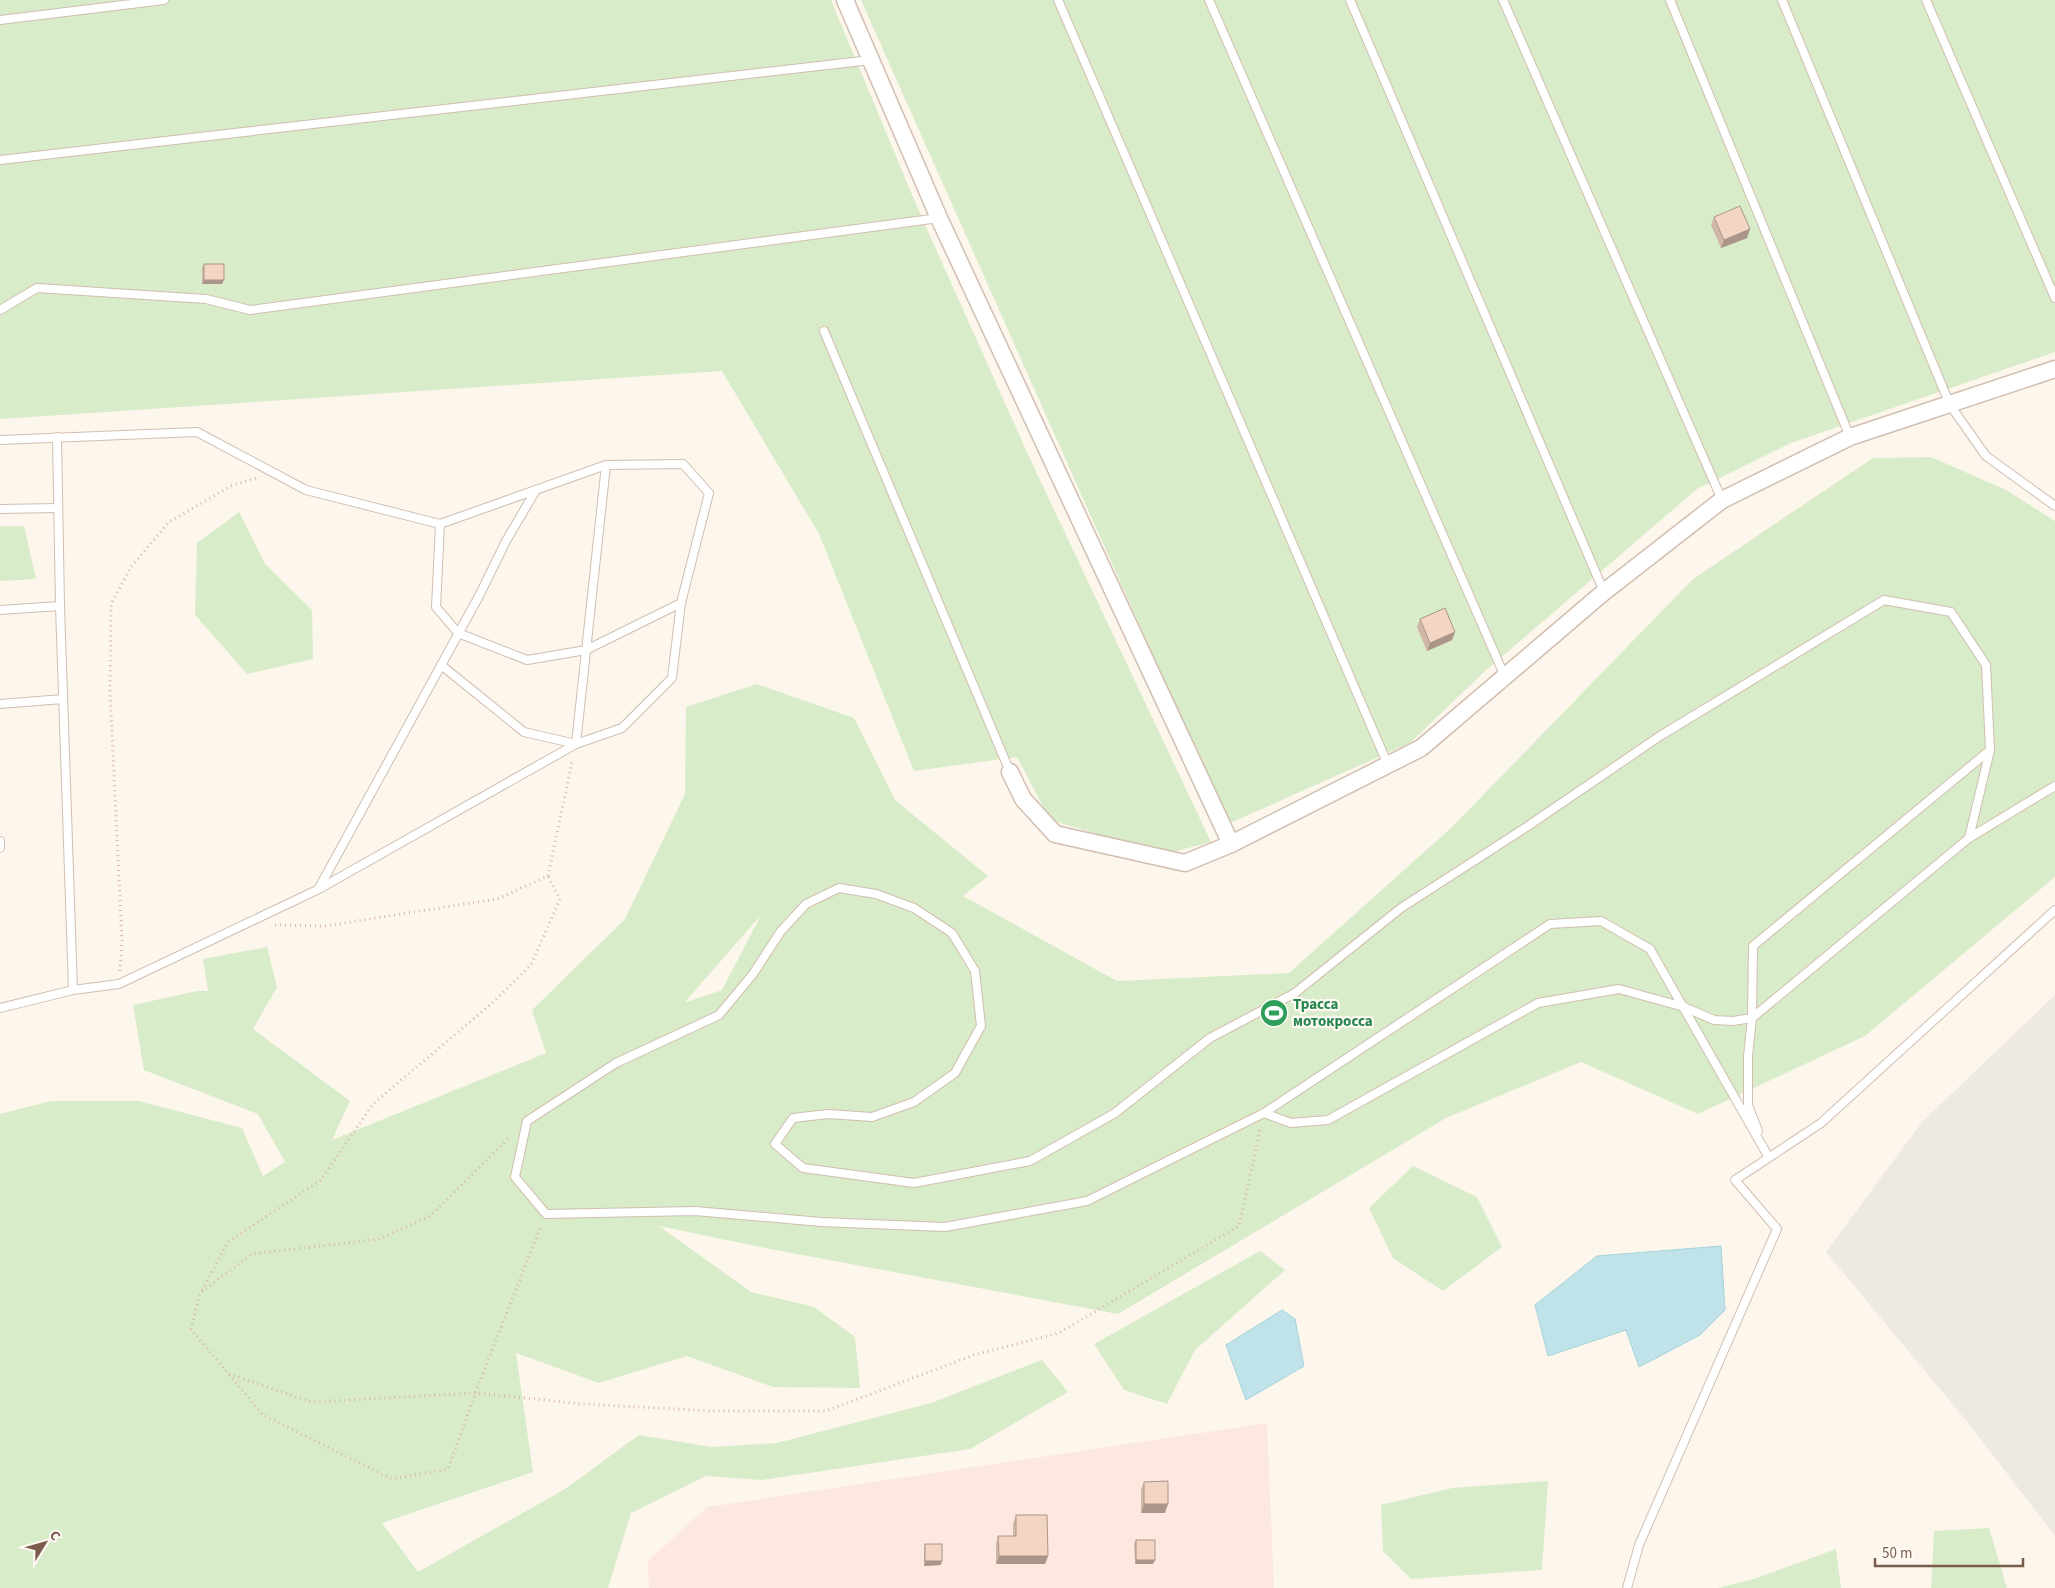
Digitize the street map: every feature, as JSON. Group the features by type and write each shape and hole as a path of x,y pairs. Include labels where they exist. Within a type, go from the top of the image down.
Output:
{"street":[{"path":"845,0 939,218 1231,844"},
{"path":"1010,772 1022,799 1055,834 1185,863 1231,844 1421,748 1604,592 1722,500 1850,437 2055,369"}],"lane":[{"path":"0,20 164,0"},
{"path":"1058,0 1388,765"},
{"path":"1210,0 1505,677"},
{"path":"1350,0 1604,592"},
{"path":"1503,0 1722,500"},
{"path":"1670,0 1850,437"},
{"path":"1782,0 1950,405 1986,456 2055,506"},
{"path":"1926,0 2055,298"},
{"path":"0,160 871,60"},
{"path":"0,310 37,288 206,298 250,310 939,218"},
{"path":"824,331 1010,772"},
{"path":"0,440 197,432 306,490 440,524 606,465 683,464 709,493 681,604 672,678 622,728 576,744 319,889 119,984 73,990 0,1008"},
{"path":"57,437 60,606 73,990"},
{"path":"576,744 606,465"},
{"path":"319,889 479,596 506,541 536,490"},
{"path":"0,509 58,508"},
{"path":"440,524 436,607 458,633 526,660 586,650 681,604"},
{"path":"1768,1156 1650,948 1601,921 1550,924 1264,1113 1086,1201 945,1227 821,1222 695,1211 546,1214 514,1177 527,1121 616,1063 719,1015 753,974 781,931 799,911 806,904 839,888 876,894 914,908 952,933 975,972 981,1026 955,1073 914,1102 872,1117 828,1114 793,1118 775,1144 803,1168 914,1183 1030,1161 1115,1112 1210,1038 1295,992 1400,908 1528,826 1660,736 1884,600 1951,612 1986,665 1990,750 1969,838"},
{"path":"0,610 60,606"},
{"path":"441,665 524,732 576,744"},
{"path":"0,704 63,699"},
{"path":"1768,1156 1748,1105 1748,1056 1752,1018 1753,946 1990,750"},
{"path":"1264,1113 1291,1123 1328,1120 1538,1003 1619,988 1684,1007 1714,1020 1733,1021 1752,1018 1969,838 2055,786"},
{"path":"0,841 0,848"},
{"path":"1627,1588 1639,1545 1777,1229 1735,1180 1768,1156 1821,1123 2055,910"}],"path":[{"path":"119,984 122,942 110,692 111,604 131,567 169,522 231,486 274,473"},
{"path":"546,1214 448,1469 392,1479 263,1415 191,1329 200,1293 228,1242 321,1180 373,1104 490,1005 531,965 560,899 548,876 576,744"},
{"path":"245,924 325,926 497,899 548,876"},
{"path":"229,1374 312,1402 476,1393 583,1404 676,1409 826,1411 974,1355 1059,1333 1239,1226 1264,1113"},
{"path":"200,1293 252,1254 379,1239 430,1216 527,1121"}],"shaded area":[{"path":"2055,995 2055,1536 1969,1424 1826,1252 1922,1122"},
{"path":"1267,1423 1274,1588 649,1588 648,1561 707,1507"}],"green space":[{"path":"0,0 831,0 918,209 1031,461 1211,842 1165,854 1050,820 1017,757 914,771 819,534 722,371 0,419"},
{"path":"861,0 2055,0 2055,352 1791,443 1697,489 1483,673 1410,743 1228,824"},
{"name":"Трасса мотокросса","path":"1931,457 2006,490 2055,521 2055,877 1865,1036 1698,1114 1581,1062 1446,1118 1118,1314 765,1248 659,1226 751,1292 814,1307 855,1337 860,1388 773,1387 687,1356 599,1383 516,1353 533,1472 382,1523 418,1572 565,1489 639,1435 712,1447 777,1443 931,1403 1042,1360 1068,1392 970,1449 762,1480 706,1476 631,1513 608,1588 0,1588 0,1114 51,1101 139,1101 242,1128 263,1176 285,1162 258,1114 144,1070 133,1005 197,991 208,991 203,959 267,947 277,987 253,1029 350,1101 332,1140 546,1053 532,1010 625,919 685,794 686,707 757,684 854,718 895,800 988,876 963,896 1117,981 1289,973 1452,827 1693,579 1873,458","holes":["761,915 722,990 684,1003"]},
{"path":"239,512 265,564 312,610 313,659 247,674 195,615 197,543"},
{"path":"0,526 24,526 36,579 0,581"},
{"path":"1413,1166 1477,1197 1502,1247 1443,1291 1393,1258 1369,1208"},
{"path":"1260,1251 1285,1270 1195,1350 1167,1404 1124,1390 1094,1344"},
{"path":"1548,1481 1542,1570 1411,1579 1383,1551 1381,1505 1452,1488"},
{"path":"1989,1528 2007,1588 1931,1588 1934,1531"},
{"path":"1836,1549 1841,1588 1718,1588 1754,1579"}],"water":[{"path":"1721,1246 1725,1310 1700,1335 1639,1367 1626,1330 1548,1356 1535,1305 1597,1256"},
{"path":"1282,1310 1295,1319 1304,1366 1246,1400 1226,1345"}],"building":[{"path":"1740,206 1750,229 1724,240 1714,217"},
{"path":"204,264 224,264 224,280 204,280"},
{"path":"1445,608 1455,632 1430,643 1420,619"},
{"path":"1168,1481 1168,1504 1144,1504 1144,1482"},
{"path":"1016,1515 1047,1515 1048,1556 999,1556 998,1536 1016,1536"},
{"path":"1136,1540 1155,1540 1155,1560 1136,1560"},
{"path":"925,1544 942,1544 942,1561 925,1561"}],"place":[{"name":"Трасса мотокросса","path":"1274,1013"}]}
